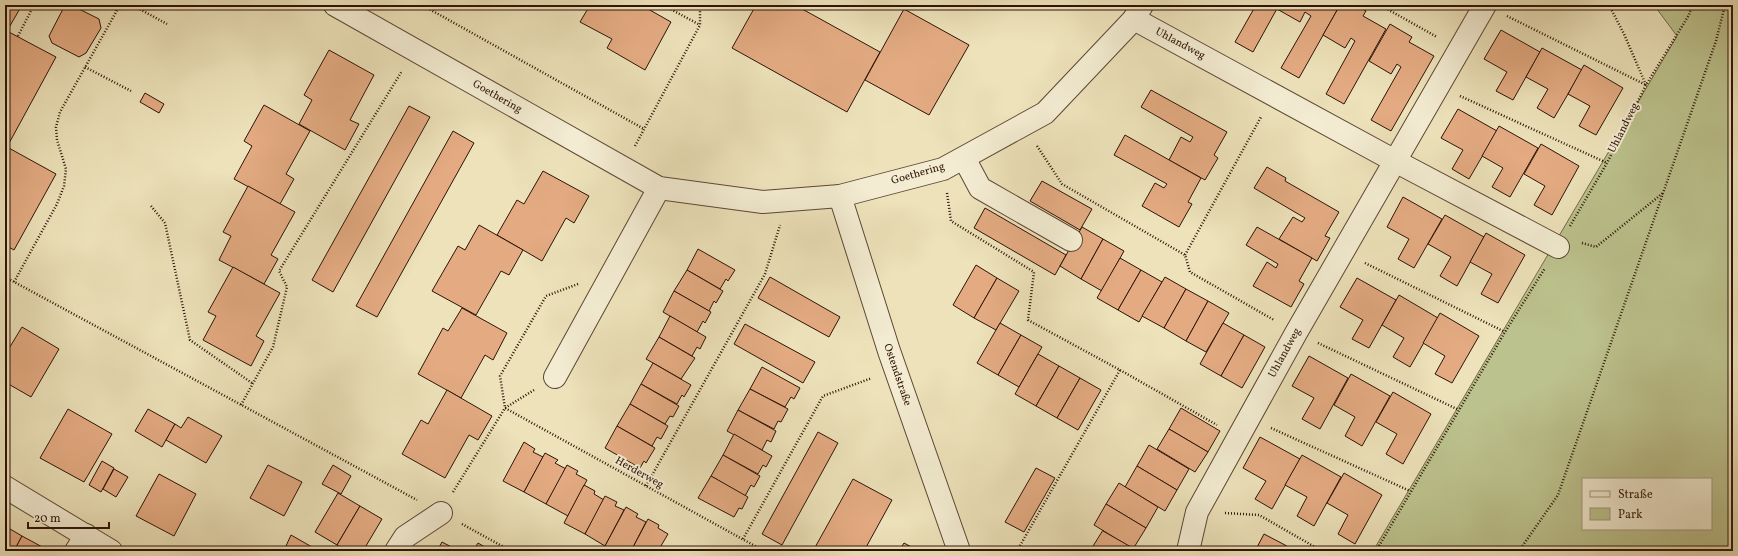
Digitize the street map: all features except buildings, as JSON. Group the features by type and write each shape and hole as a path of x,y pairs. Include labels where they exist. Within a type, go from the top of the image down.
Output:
{"street":[{"name":"Goethering","path":"335,5 659,188 763,202 840,196 943,169 1045,113 1138,12"},
{"name":"Uhlandweg","path":"1188,551 1197,512 1296,333 1485,5"},
{"name":"Uhlandweg","path":"1138,12 1274,94 1395,161 1561,243"},
{"path":"964,158 980,188 1070,240"},
{"path":"555,377 659,188"},
{"name":"Ostendstraße","path":"840,196 895,369 959,551"},
{"path":"5,487 81,543 111,551"},
{"path":"396,551 405,536 441,513"}],"path":[{"path":"18,36 34,5"},
{"path":"108,5 117,10"},
{"path":"14,282 57,204 64,186 66,168 57,140 56,127 60,112 120,5"},
{"path":"132,5 167,24"},
{"path":"422,5 644,130"},
{"path":"663,5 700,25"},
{"path":"623,168 700,25 700,5"},
{"path":"1380,5 1460,50"},
{"path":"1485,5 1646,85"},
{"path":"1609,5 1624,34 1646,85"},
{"name":"Uhlandweg","path":"1376,551 1505,332 1561,243 1607,163 1646,85 1689,15 1692,5"},
{"path":"1519,551 1558,495 1716,41 1725,5"},
{"path":"241,405 273,347 287,287 279,271 414,50"},
{"path":"85,67 131,91"},
{"path":"1438,86 1607,163"},
{"path":"1185,255 1274,94"},
{"path":"1024,125 1062,184 1185,255 1190,272 1296,333 1459,410"},
{"path":"943,169 951,221 1034,272 1028,320 1238,437"},
{"path":"1561,243 1596,247 1663,192"},
{"path":"646,486 765,274 787,200"},
{"path":"151,206 165,223 190,340 252,383"},
{"path":"1343,252 1505,332"},
{"path":"505,408 500,376 546,296 614,271"},
{"path":"5,277 511,551"},
{"path":"743,539 823,396 895,369"},
{"path":"1017,551 1120,370"},
{"path":"441,513 505,408 555,377"},
{"name":"Herderweg","path":"505,408 764,551"},
{"path":"1249,418 1410,492"},
{"path":"1197,512 1259,515 1322,551"}],"green space":[{"path":"1654,5 1733,5 1733,551 1373,551 1677,36"}]}
